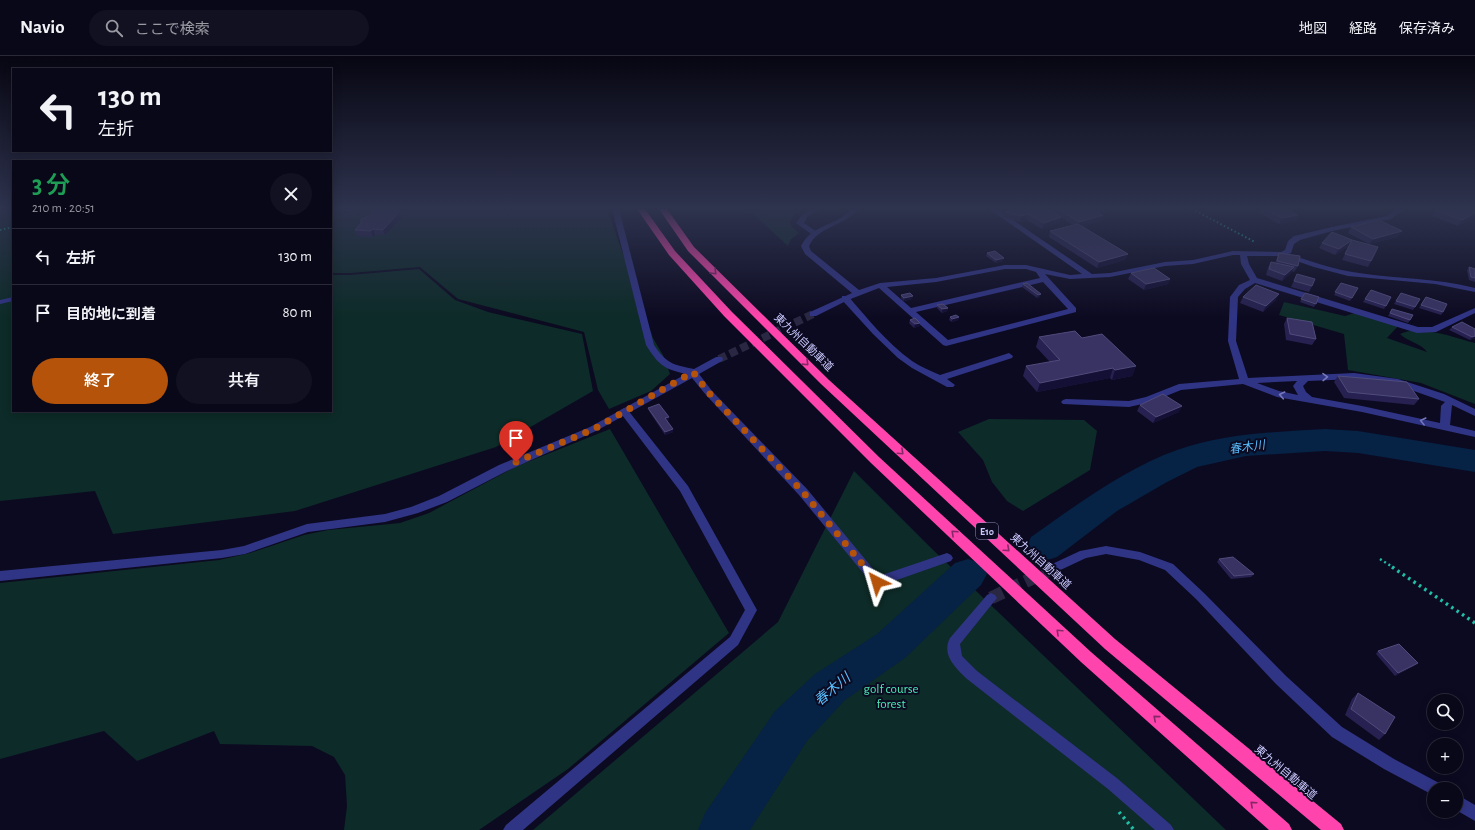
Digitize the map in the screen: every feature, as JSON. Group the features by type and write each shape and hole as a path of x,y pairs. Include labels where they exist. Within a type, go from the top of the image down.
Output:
{"highway":[{"name":"E10","path":"666,245 728,314 875,460 1086,657 1282,830"},
{"name":"東九州自動車道","path":"688,245 843,398 1110,644 1334,830"}],"street":[{"path":"624,245 650,345 657,356 667,367 693,372 709,393 803,492 877,582 947,558"},
{"path":"806,245 808,252 857,293"},
{"path":"1045,245 1090,276"},
{"path":"1282,254 1288,251 1290,245"},
{"path":"1243,252 1244,264 1254,280 1417,330 1433,330 1475,310"},
{"path":"813,314 845,298 880,286 936,280 1005,267 1020,267 1063,276 1122,274 1165,264 1193,262 1226,254 1243,252 1282,254 1328,268 1367,277 1436,281 1475,290"},
{"path":"880,286 946,344 1073,310 1045,279 1039,270"},
{"path":"909,311 1045,279"},
{"path":"1244,381 1232,341 1234,297 1242,287 1250,284 1254,280"},
{"path":"845,298 863,319 902,358 920,370 941,378 950,385"},
{"path":"0,302 12,299"},
{"path":"941,378 1009,356"},
{"path":"0,576 222,554 245,550 298,530 315,526 400,515 443,499 502,468 594,429 693,372 719,359"},
{"path":"1066,402 1129,404 1148,400 1179,387 1306,377 1354,376 1398,382 1451,401 1475,412"},
{"path":"1306,377 1298,386 1302,394 1312,401"},
{"path":"1244,381 1276,394 1362,408 1475,434"},
{"path":"1445,426 1446,406 1451,401"},
{"path":"511,830 734,641 751,610 684,489 624,411"},
{"path":"1054,568 1084,554 1106,550 1140,556 1168,567 1200,596 1281,680 1337,732 1389,764 1427,784"},
{"path":"991,598 954,642 954,658 972,675 1113,784 1166,830"},
{"path":"1463,806 1475,814"}],"path":[{"path":"1264,245 1282,254"},
{"path":"1380,559 1475,623"}],"green space":[{"path":"0,245 12,245 12,412 332,412 332,275 350,275 419,269 455,300 488,312 582,334 593,391 496,447 295,511 113,534 95,491 0,501"},
{"path":"332,245 620,245 653,338 663,355 670,374 651,391 609,409 598,390 584,332 458,299 420,267 351,273 332,273"},
{"path":"1284,302 1345,316 1358,312 1399,325 1387,338 1427,352 1400,334 1417,330 1427,331 1448,335 1475,343 1475,404 1421,383 1348,370 1344,334 1279,315"},
{"path":"989,419 1084,420 1097,431 1090,470 1023,511 1007,501 992,482 983,460 958,432"},
{"path":"610,429 729,633 568,769 479,830 344,830 347,806 345,775 334,757 312,746 220,744 214,731 137,761 104,731 0,759 0,583 219,560 250,553 304,535 328,530 400,523 429,513 515,467"},
{"name":"golf course forest","path":"854,471 929,546 1226,830 533,830 778,622"}],"building":[{"path":"1072,245 1113,245 1128,254 1099,262"},
{"path":"1328,245 1345,245 1339,249"},
{"path":"1349,245 1371,245 1378,247 1371,261 1345,254"},
{"path":"995,251 1004,258 996,260 987,253"},
{"path":"1279,253 1300,256 1298,266 1277,261"},
{"path":"1271,262 1294,267 1285,275 1269,269"},
{"path":"1469,267 1475,269 1475,278 1471,277"},
{"path":"1154,268 1170,279 1146,284 1131,273"},
{"path":"1297,274 1315,279 1312,286 1294,281"},
{"path":"1027,283 1041,294 1038,295 1023,284"},
{"path":"1341,283 1358,288 1352,298 1335,292"},
{"path":"1256,285 1279,294 1266,306 1243,297"},
{"path":"1371,290 1391,297 1386,306 1365,299"},
{"path":"910,293 913,296 904,298 901,295"},
{"path":"1305,293 1319,297 1316,304 1301,299"},
{"path":"1401,293 1420,299 1415,307 1396,301"},
{"path":"1426,297 1447,304 1443,312 1421,305"},
{"path":"943,304 948,308 942,309 937,305"},
{"path":"1392,309 1413,315 1410,320 1390,313"},
{"path":"956,315 959,317 952,319 950,317"},
{"path":"915,318 920,323 915,324 910,320"},
{"path":"1287,318 1312,322 1316,339 1290,334"},
{"path":"1462,322 1475,329 1475,336 1472,337 1452,327"},
{"path":"1075,331 1082,338 1102,334 1136,366 1115,370 1113,368 1040,383 1026,366 1060,360 1039,337"},
{"path":"1338,376 1407,382 1419,399 1348,392"},
{"path":"1163,394 1182,406 1156,417 1140,405"},
{"path":"659,404 669,417 665,418 673,429 665,432 648,408"},
{"path":"1233,557 1254,574 1234,576 1219,559"},
{"path":"1399,644 1418,663 1398,673 1378,651"},
{"path":"1358,693 1395,717 1385,734 1351,709"}],"waterway":[{"name":"春木川","path":"1044,547 1105,502 1155,474 1188,458 1246,445 1325,440 1358,442 1475,461"},
{"name":"春木川","path":"722,830 791,726 830,687 891,646 968,574"}],"tunnel":[{"path":"719,359 813,314"},
{"path":"991,598 1054,568"}],"route":[{"path":"516,462 594,429 627,408 693,372 709,393 803,492 877,582"}]}
